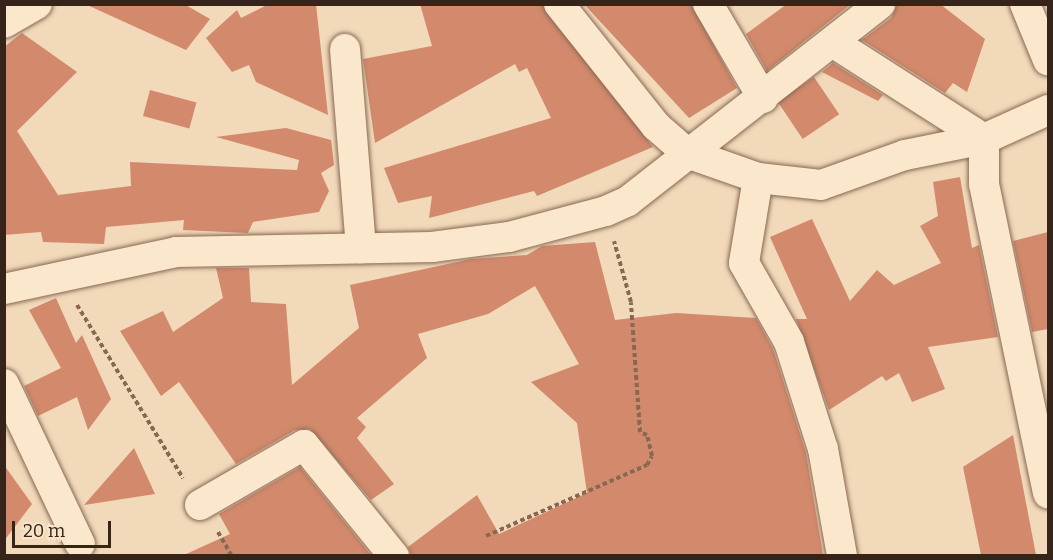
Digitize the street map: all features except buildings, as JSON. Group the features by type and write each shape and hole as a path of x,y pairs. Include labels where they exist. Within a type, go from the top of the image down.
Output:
{"street":[{"path":"4,23 37,4"},
{"path":"559,4 656,126 687,153 758,178 821,185 905,155 984,139 1048,110"},
{"path":"708,4 763,98"},
{"path":"4,289 176,252 432,247 509,237 606,211 628,201 687,153 834,43 880,4"},
{"path":"1024,4 1048,60"},
{"path":"834,43 984,139"},
{"path":"345,49 361,248"},
{"path":"984,139 984,184 1048,493"},
{"path":"758,178 744,263 789,342 823,449 842,555"},
{"path":"4,384 80,544"},
{"path":"200,505 304,445 394,555"}],"path":[{"path":"486,536 647,465 652,456 647,435 640,432 631,302 606,211"},
{"path":"61,276 232,555"}]}
